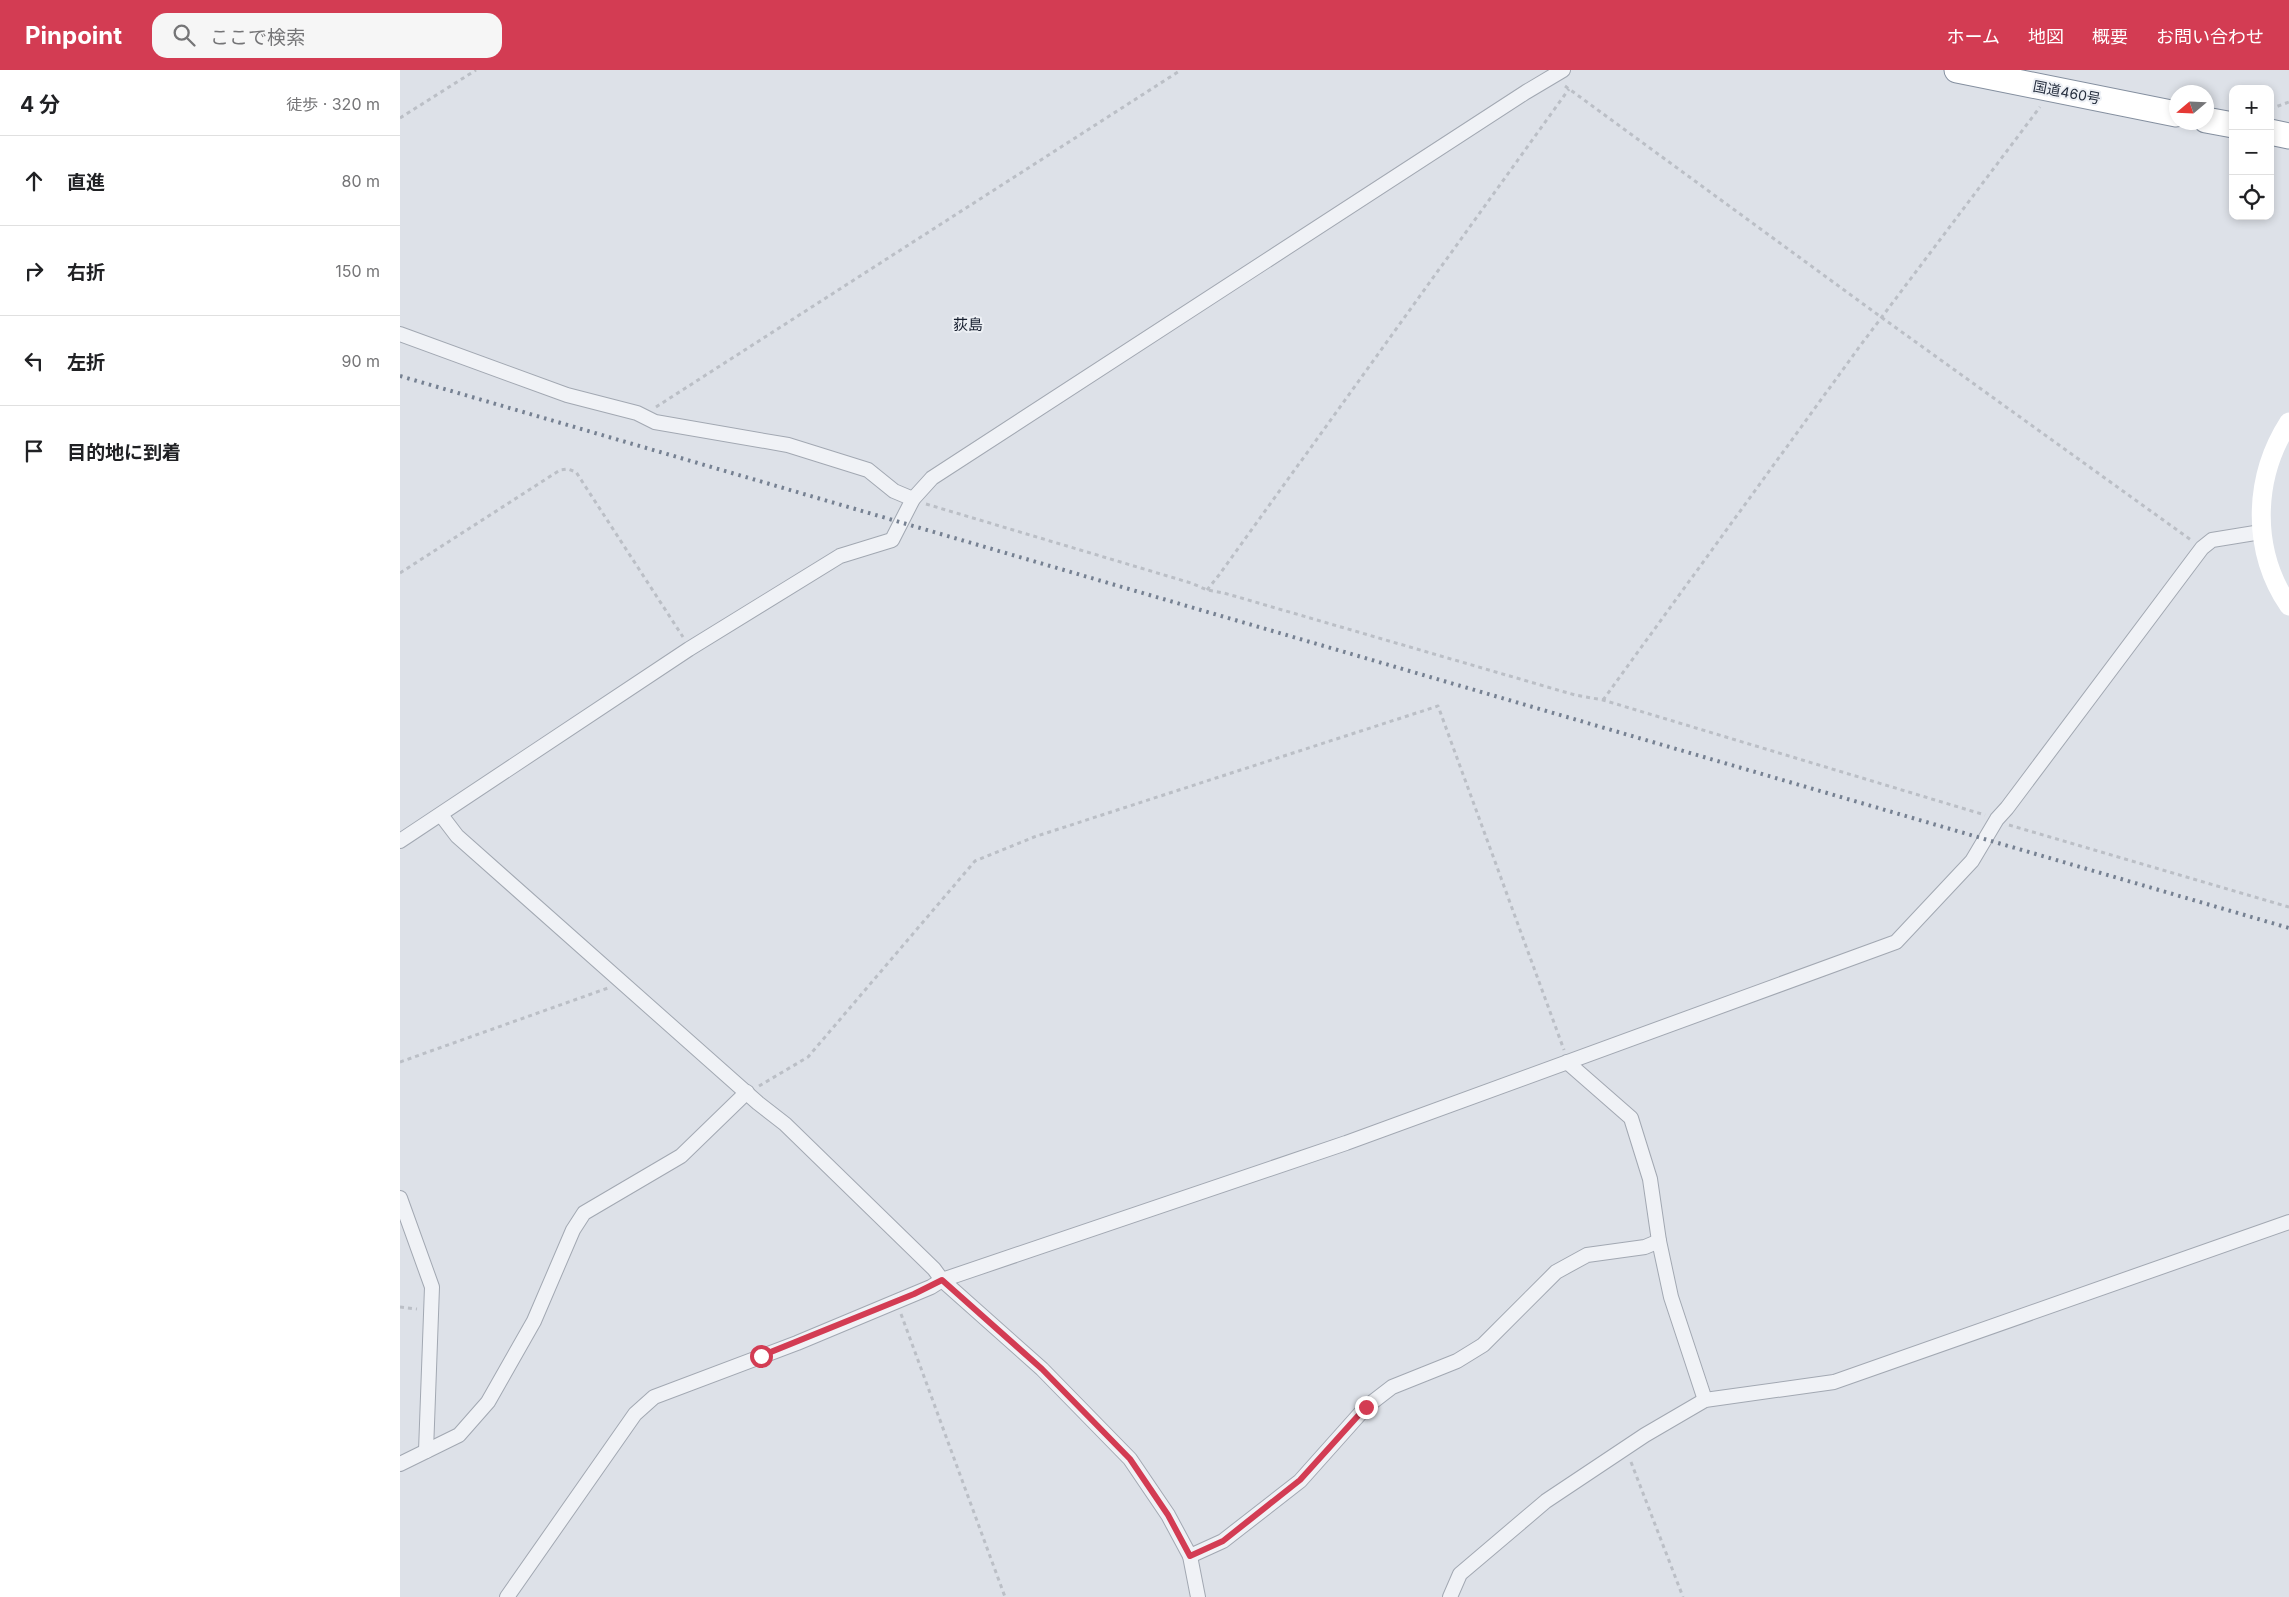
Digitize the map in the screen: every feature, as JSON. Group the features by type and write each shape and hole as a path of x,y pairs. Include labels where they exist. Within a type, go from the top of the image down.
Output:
{"highway":[{"name":"国道460号","path":"1957,70 2169,113"},
{"path":"2214,121 2229,124"},
{"path":"2274,133 2289,136"}],"street":[{"path":"400,841 689,648 840,556 892,540 913,499 932,478 1558,73"},
{"path":"400,334 567,395 645,416 662,424 788,445 868,470 894,491 913,499"},
{"path":"2289,422 2273,451 2267,470 2261,506 2261,532 2266,557 2273,576 2289,606"},
{"path":"506,1597 629,1421 654,1397 797,1343 897,1302 942,1280 1346,1143 1896,942 1972,861 1997,819 2202,548 2212,540 2261,532"},
{"path":"441,815 457,836 785,1124 934,1269 942,1280 1042,1369 1130,1459 1168,1515 1190,1556 1198,1597"},
{"path":"1567,1062 1631,1118 1650,1179 1659,1240 1671,1297 1705,1400"},
{"path":"400,1464 459,1435 488,1402 534,1321 573,1230 584,1214 681,1156 747,1092"},
{"path":"400,1198 432,1287 426,1451"},
{"path":"1450,1597 1460,1574 1546,1501 1626,1447 1705,1400 1834,1382 2289,1222"},
{"path":"1190,1556 1223,1541 1300,1480 1366,1407 1392,1387 1458,1361 1483,1345 1556,1272 1587,1255 1645,1247 1659,1240"}],"path":[{"path":"400,118 476,70"},
{"path":"645,416 674,394 1181,70"},
{"path":"1558,73 1569,89 2202,548"},
{"path":"1207,590 1569,89"},
{"path":"1603,700 1615,680 1881,317 2054,89"},
{"path":"2274,108 2289,102"},
{"path":"400,573 560,470 568,469 576,472 689,648"},
{"path":"913,499 1191,583 1207,590 1224,593 1575,695 1603,700 1964,808 2012,826 2289,907"},
{"path":"747,1092 808,1056 975,861 1034,837 1438,706 1561,1039 1567,1062"},
{"path":"400,1062 623,982"},
{"path":"897,1302 1005,1597"},
{"path":"1626,1447 1683,1597"}],"railway":[{"path":"400,376 2289,928"}],"district":[{"name":"荻島","path":"968,324"}],"route":[{"path":"761,1356 897,1302 942,1280 1042,1369 1130,1459 1168,1515 1190,1556 1223,1541 1300,1480 1366,1407"}]}
